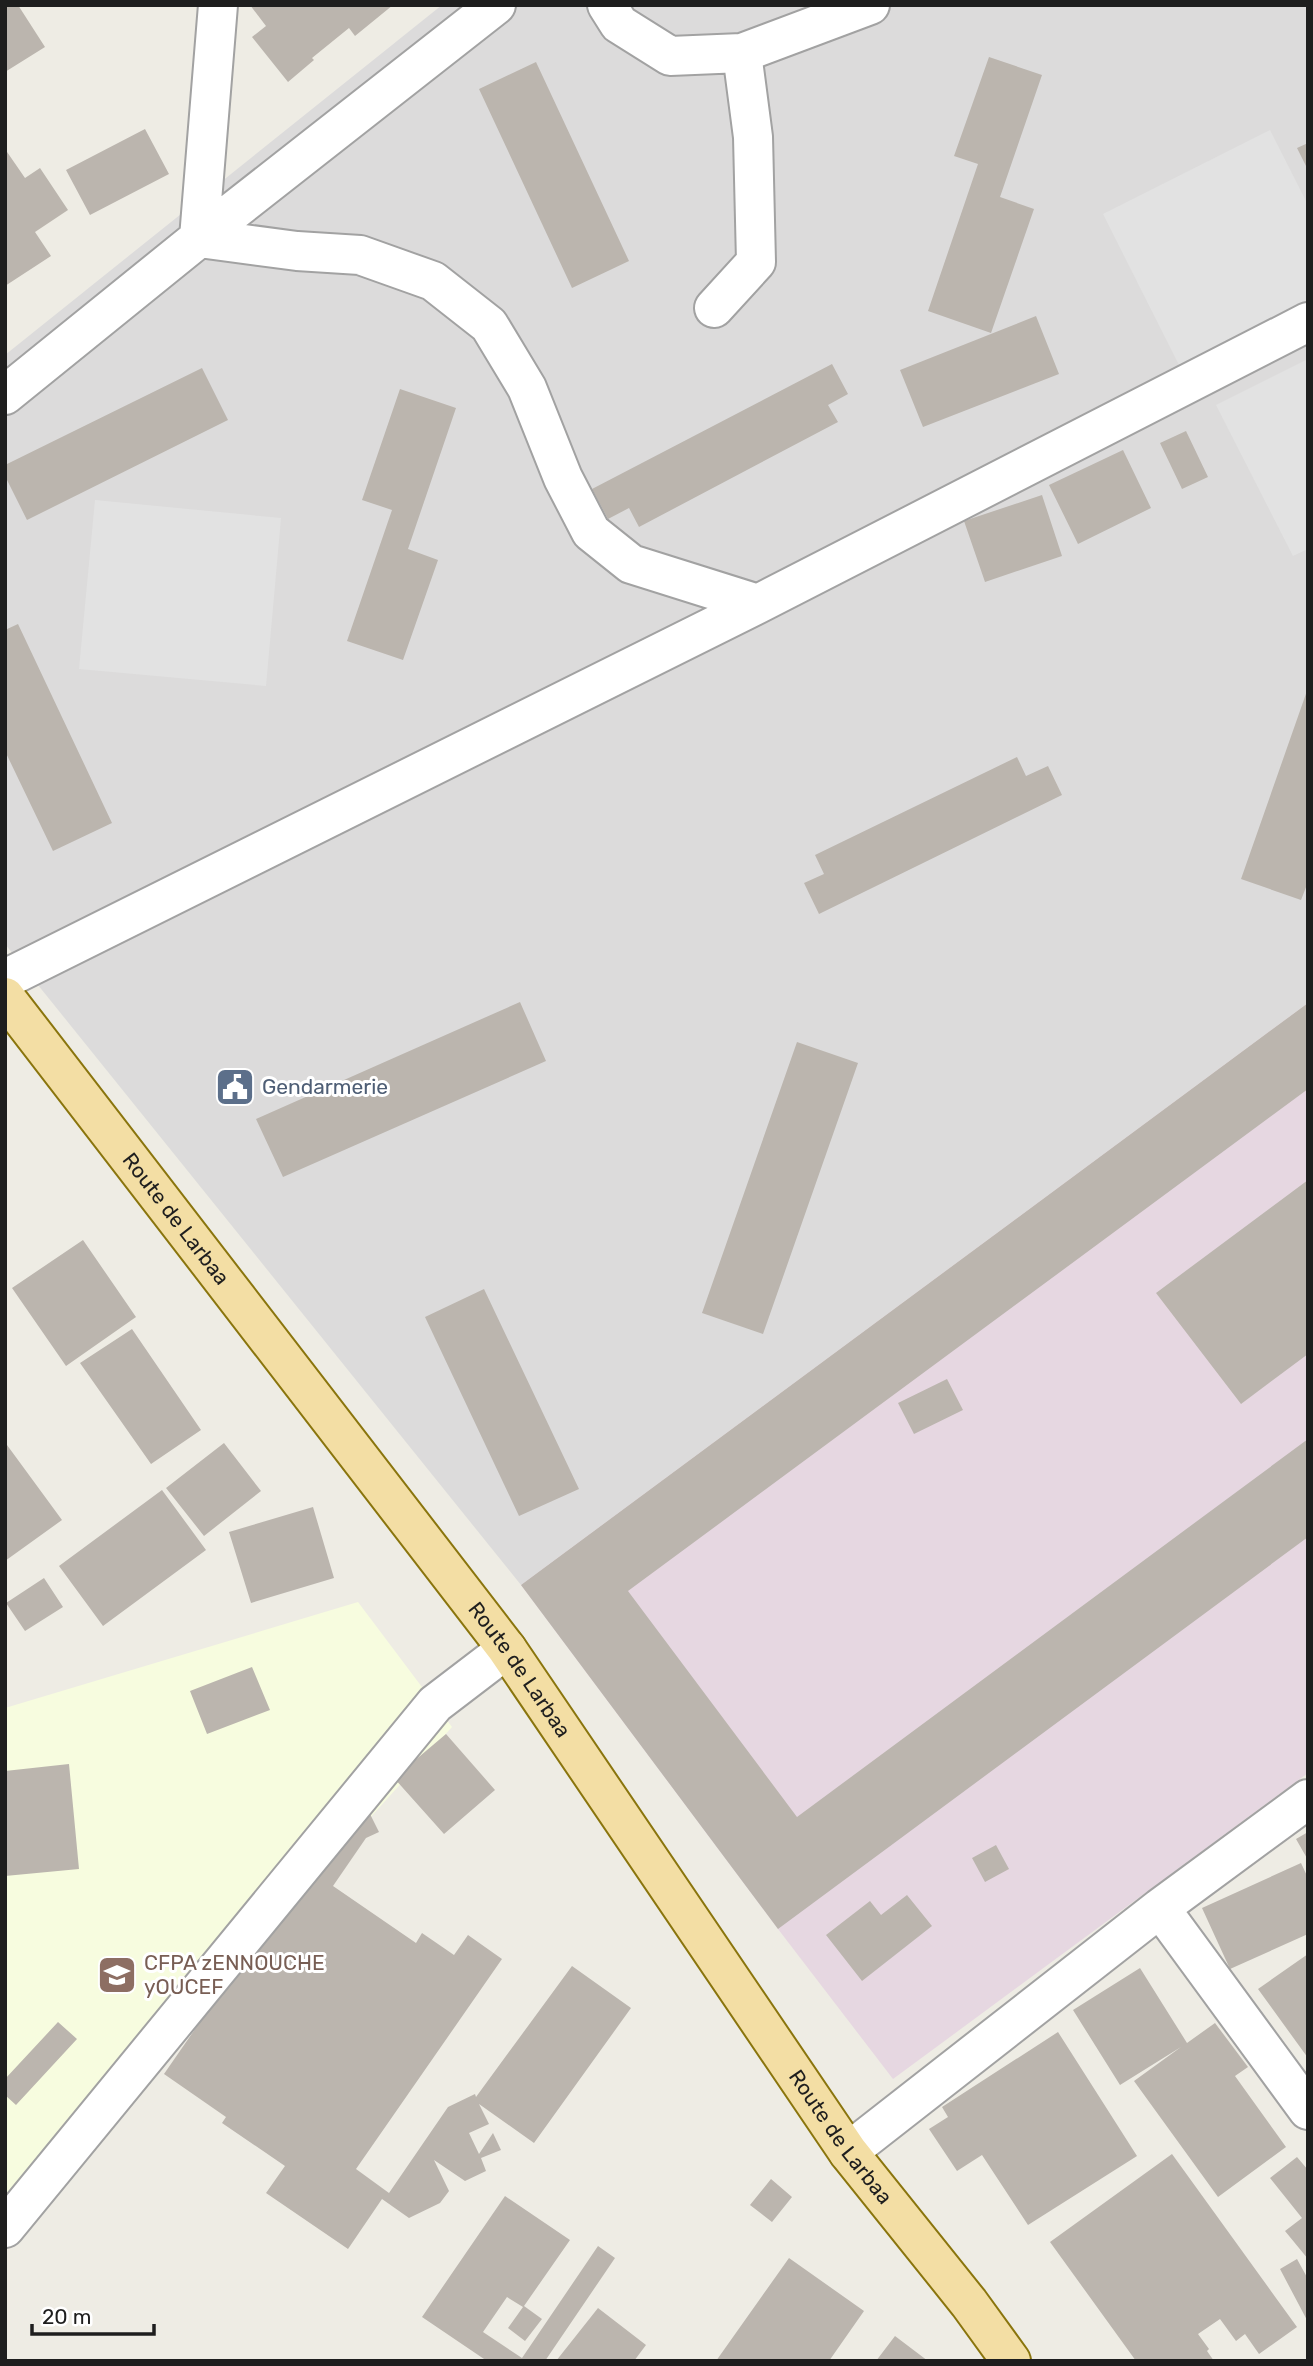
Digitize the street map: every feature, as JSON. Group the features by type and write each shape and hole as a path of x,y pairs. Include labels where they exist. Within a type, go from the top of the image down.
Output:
{"main road":[{"name":"Route de Larbaa","path":"5,997 507,1649 848,2152 969,2303 1011,2361"}],"street":[{"path":"199,238 218,5"},
{"path":"5,395 199,238 496,5"},
{"path":"607,5 619,24 670,56 742,53 870,5"},
{"path":"714,308 756,262 753,138 742,53"},
{"path":"199,238 297,251 360,255 433,281 489,325 527,388 563,478 591,532 631,564 758,604"},
{"path":"5,979 758,604 1308,322"},
{"path":"5,2228 435,1704 507,1649"},
{"path":"848,2152 1160,1908 1308,1799"},
{"path":"1160,1908 1308,2109"}],"shaded area":[{"path":"442,5 1308,5 1308,1003 521,1585 5,944 5,355"},
{"path":"1270,130 1308,205 1308,301 1179,365 1103,214"},
{"path":"1308,359 1308,549 1293,556 1216,405"},
{"path":"95,500 281,518 266,686 79,669"},
{"path":"1308,1003 1308,1773 893,2079 521,1585"},
{"name":"CFPA zENNOUCHE yOUCEF","path":"358,1602 452,1727 5,2222 5,1708"}],"building":[{"path":"5,5 18,5 45,47 5,72"},
{"path":"250,5 393,5 355,36 349,28 288,82 252,37 266,26"},
{"path":"989,57 1042,75 1000,197 1034,209 991,333 928,311 978,164 954,156"},
{"path":"536,62 629,261 572,288 479,89"},
{"path":"145,129 169,174 90,215 66,170"},
{"path":"1308,143 1308,170 1297,148"},
{"path":"5,149 25,178 40,168 68,210 35,232 51,256 5,286"},
{"path":"1036,316 1059,374 923,427 900,370"},
{"path":"832,364 848,394 828,405 838,422 639,527 629,508 608,519 592,489"},
{"path":"202,368 228,420 27,520 5,476 5,465"},
{"path":"400,389 456,408 408,549 438,560 403,660 347,641 392,510 362,500"},
{"path":"1186,431 1208,477 1182,489 1160,443"},
{"path":"1123,450 1151,508 1078,544 1049,485"},
{"path":"1042,495 1062,556 985,582 964,521"},
{"path":"18,624 112,823 53,851 5,751 5,630"},
{"path":"1308,688 1308,882 1301,900 1241,879"},
{"path":"1017,757 1026,776 1048,766 1062,795 819,914 804,883 824,874 815,855"},
{"path":"520,1002 546,1061 283,1177 256,1119"},
{"path":"1308,1003 1308,1089 628,1591 797,1817 1308,1439 1308,1537 778,1929 521,1585"},
{"path":"797,1042 858,1063 763,1334 702,1313"},
{"path":"1308,1180 1308,1354 1241,1404 1156,1293"},
{"path":"83,1240 136,1317 66,1366 12,1288"},
{"path":"484,1289 579,1489 519,1516 425,1317"},
{"path":"132,1329 201,1430 151,1464 80,1363"},
{"path":"947,1379 963,1410 914,1434 898,1403"},
{"path":"224,1443 261,1491 204,1536 166,1488"},
{"path":"7,1445 62,1520 5,1561 5,1446"},
{"path":"162,1490 206,1550 103,1626 59,1566"},
{"path":"313,1507 334,1578 251,1603 229,1532"},
{"path":"44,1578 63,1607 25,1631 6,1603"},
{"path":"252,1667 270,1710 207,1734 190,1691"},
{"path":"446,1734 495,1790 444,1834 394,1778"},
{"path":"69,1764 79,1869 5,1876 5,1771"},
{"path":"359,1792 379,1832 366,1838 333,1886 416,1943 422,1933 454,1955 468,1935 502,1959 356,2169 389,2193 448,2107 475,2094 476,2097 572,1966 631,2008 534,2143 479,2104 489,2124 469,2133 479,2154 493,2133 501,2150 481,2158 486,2171 465,2181 434,2160 449,2191 440,2203 409,2218 382,2199 348,2249 266,2193 285,2166 222,2123 226,2117 164,2074"},
{"path":"1308,1832 1308,1860 1296,1839"},
{"path":"996,1845 1009,1869 985,1882 972,1858"},
{"path":"1301,1863 1308,1878 1308,1934 1230,1969 1202,1908"},
{"path":"907,1895 932,1926 862,1981 826,1935 870,1901 881,1915"},
{"path":"1308,1954 1308,2058 1258,1989"},
{"path":"1140,1968 1187,2043 1215,2023 1248,2067 1235,2076 1286,2147 1218,2197 1134,2081 1181,2047 1120,2085 1073,2010"},
{"path":"58,2022 77,2039 16,2105 5,2095 5,2079"},
{"path":"1058,2032 1137,2156 1028,2225 982,2155 957,2171 929,2129 948,2117 942,2107"},
{"path":"1172,2154 1297,2327 1259,2354 1245,2334 1236,2341 1220,2319 1198,2334 1214,2361 1136,2361 1050,2242"},
{"path":"1297,2157 1308,2170 1308,2259 1285,2231 1302,2218 1270,2178"},
{"path":"771,2179 792,2197 772,2222 750,2205"},
{"path":"505,2196 570,2240 524,2306 542,2319 525,2341 508,2328 523,2307 507,2297 483,2332 522,2358 598,2246 615,2258 545,2361 487,2361 422,2317"},
{"path":"789,2258 864,2311 829,2361 716,2361"},
{"path":"1297,2259 1308,2279 1308,2322 1280,2269"},
{"path":"598,2308 646,2345 634,2361 556,2361"},
{"path":"895,2336 928,2361 876,2361"}],"place":[{"name":"Gendarmerie","path":"235,1087"},
{"name":"CFPA zENNOUCHE yOUCEF","path":"117,1975"}]}
